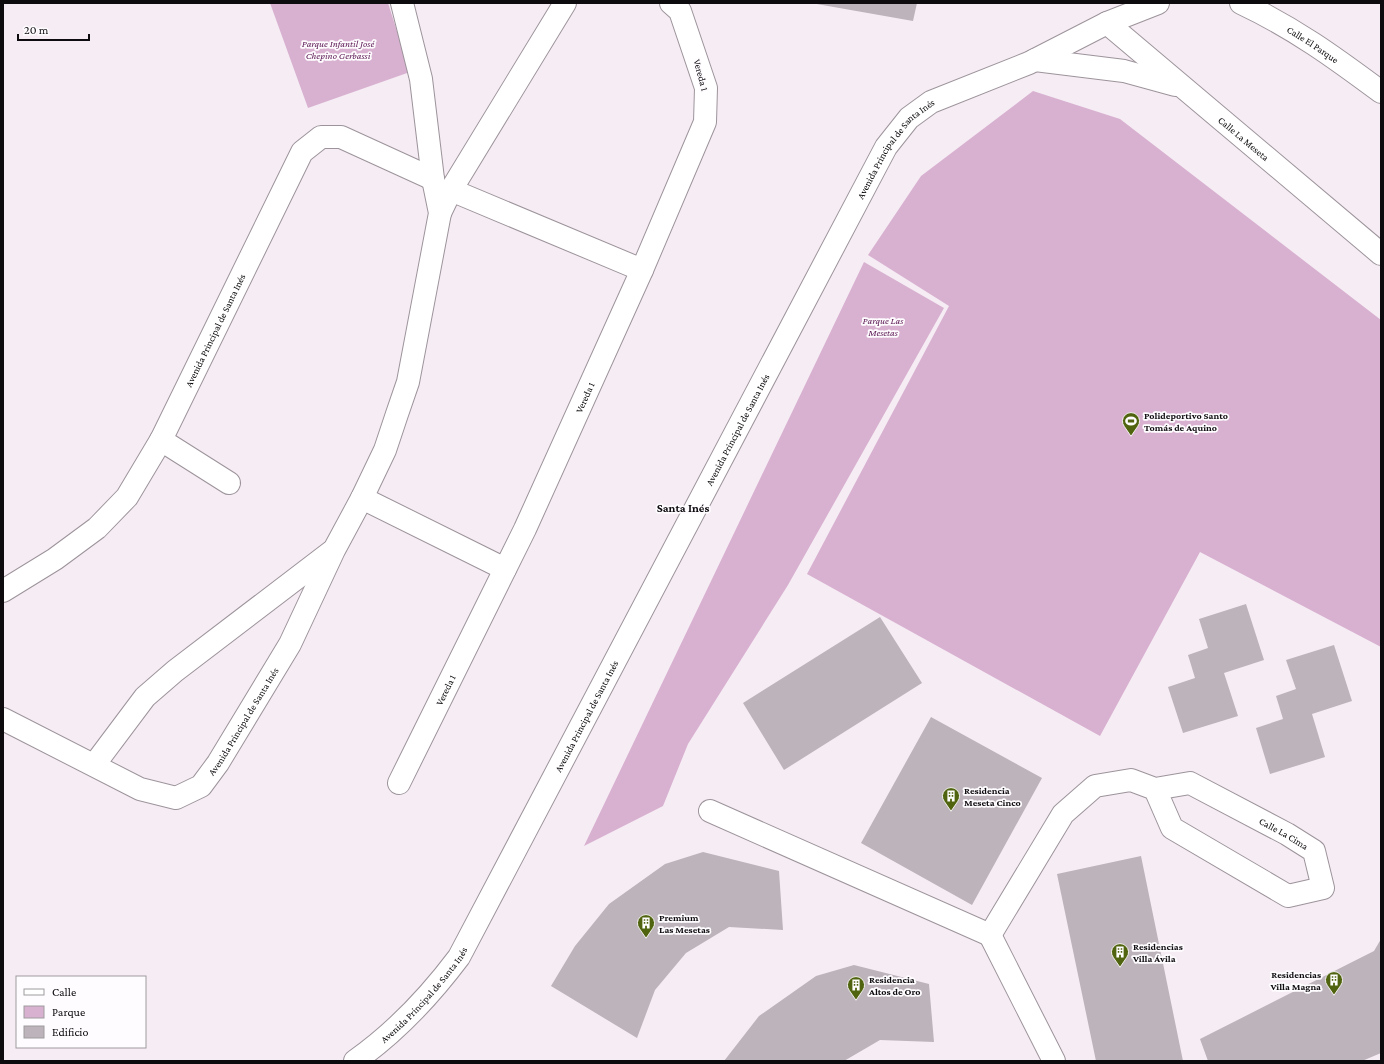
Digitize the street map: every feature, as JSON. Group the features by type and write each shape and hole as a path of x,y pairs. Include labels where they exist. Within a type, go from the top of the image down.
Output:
{"street":[{"path":"402,3 421,79 442,185"},
{"path":"442,185 565,3"},
{"name":"Vereda 1","path":"399,783 528,522 642,270 705,122 706,88 680,11 671,3"},
{"path":"1107,23 1158,3"},
{"name":"Calle El Parque","path":"1241,3 1288,27 1323,48 1381,92"},
{"name":"Avenida Principal de Santa Inés","path":"355,1061 415,1011 438,985 459,957 886,147 909,118 931,102 1035,60 1107,23"},
{"name":"Calle La Meseta","path":"1107,23 1381,254"},
{"path":"1035,60 1124,70 1183,88"},
{"name":"Avenida Principal de Santa Inés","path":"3,591 55,559 97,528 127,497 161,440 302,152 321,137 341,137 442,185 642,270"},
{"name":"Avenida Principal de Santa Inés","path":"3,719 140,790 176,798 201,786 218,763 290,644 334,550 362,498 384,450 408,382 440,213 442,185"},
{"path":"161,440 229,482"},
{"path":"362,498 505,568"},
{"name":"Avenida Principal de Santa Inés","path":"94,765 145,697 176,670 334,550"},
{"path":"990,935 1063,814 1095,786 1131,780 1154,789"},
{"name":"Calle La Cima","path":"1190,783 1288,834 1314,851 1323,888 1288,896 1172,828 1154,789 1190,783"},
{"path":"710,811 990,935 1054,1061"}],"green space":[{"name":"Parque Infantil José Chepino Gerbassi","path":"270,3 388,3 410,72 308,108"},
{"name":"Polideportivo Santo Tomás de Aquino","path":"1033,91 1120,119 1381,320 1381,647 1200,552 1100,736 807,574 949,306 868,255 921,176"},
{"name":"Parque Las Mesetas","path":"864,262 944,308 788,585 688,744 663,806 584,846"}],"building":[{"path":"811,3 917,3 913,21"},
{"path":"1246,604 1264,660 1224,673 1238,716 1183,733 1168,687 1195,678 1188,655 1208,648 1199,619"},
{"path":"880,617 922,683 784,770 743,703"},
{"path":"1334,645 1352,701 1312,714 1325,757 1270,774 1256,728 1283,719 1276,696 1296,689 1286,660"},
{"name":"Residencia Meseta Cinco","path":"931,717 1042,778 972,905 861,843"},
{"name":"Premium Las Mesetas","path":"703,852 779,871 783,930 729,927 686,953 655,990 637,1038 551,986 575,946 609,904 665,864"},
{"name":"Residencias Villa Ávila","path":"1141,856 1183,1061 1096,1061 1057,874"},
{"name":"Residencias Villa Magna","path":"1381,939 1381,1053 1362,1061 1208,1061 1200,1039 1374,951"},
{"name":"Residencia Altos de Oro","path":"854,965 929,984 934,1042 880,1040 844,1061 724,1061 759,1016 816,976"}],"place":[{"name":"Polideportivo Santo Tomás de Aquino","path":"1131,436"},
{"name":"Residencia Meseta Cinco","path":"951,811"},
{"name":"Premium Las Mesetas","path":"646,938"},
{"name":"Residencias Villa Ávila","path":"1120,967"},
{"name":"Residencias Villa Magna","path":"1334,995"},
{"name":"Residencia Altos de Oro","path":"856,1000"}],"district":[{"name":"Santa Inés","path":"683,508"}]}
